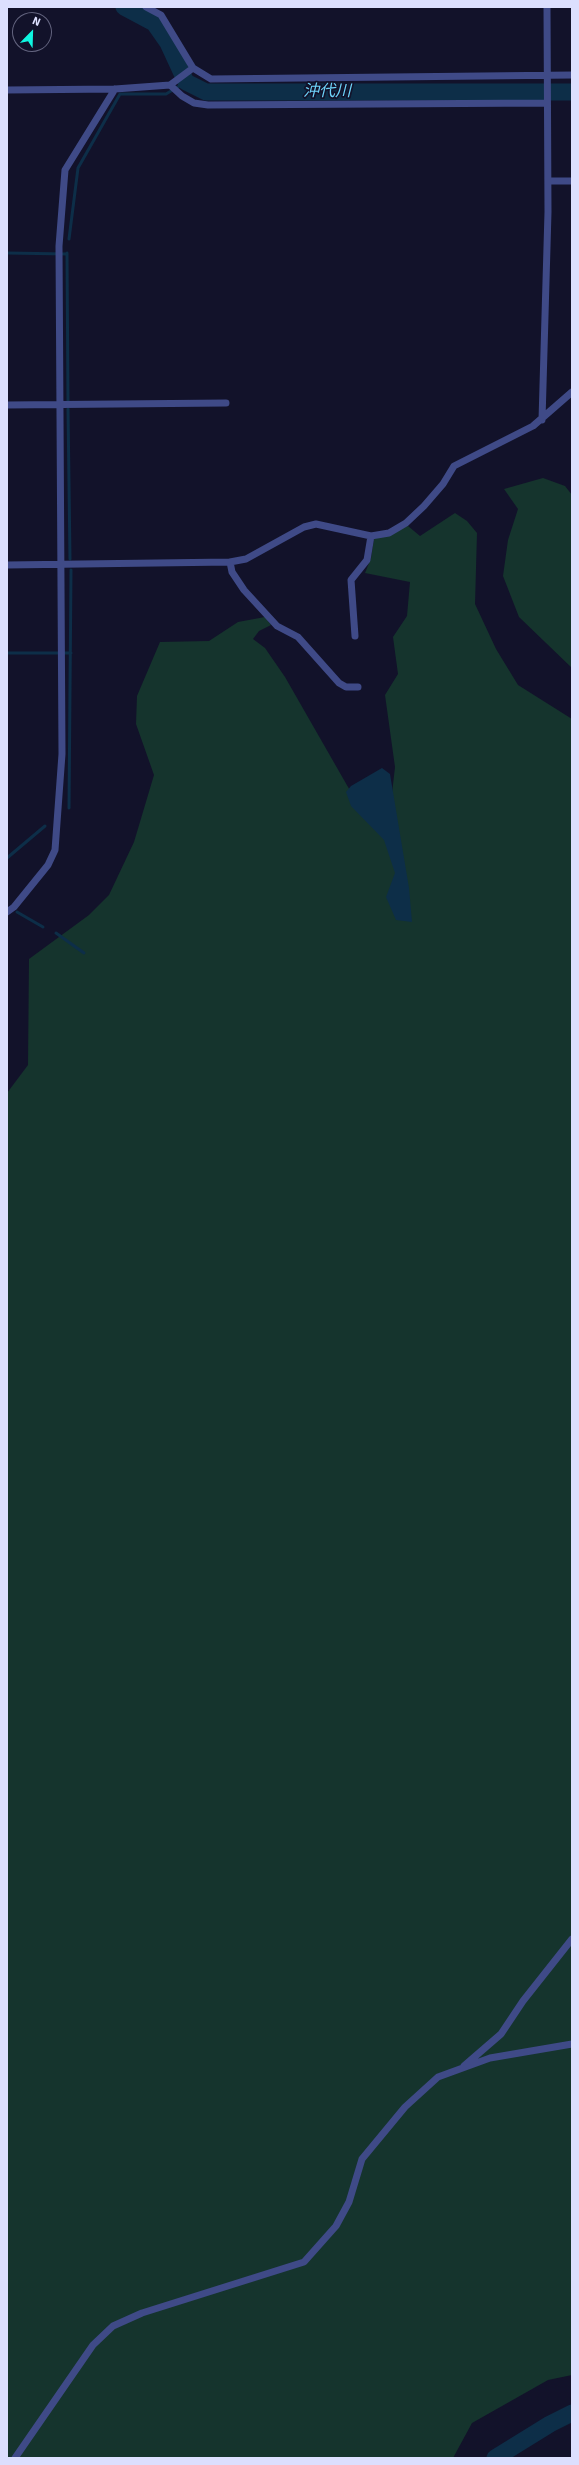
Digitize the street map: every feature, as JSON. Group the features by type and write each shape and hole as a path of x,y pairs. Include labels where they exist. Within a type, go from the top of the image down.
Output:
{"street":[{"path":"146,7 161,15"},
{"path":"157,7 193,68 211,79 572,75"},
{"path":"542,420 548,180 547,7"},
{"path":"7,90 115,89 170,85 193,68"},
{"path":"170,85 182,96 194,103 208,105 547,103"},
{"path":"7,912 14,907 48,865 55,850 62,754 59,246 65,170 115,89"},
{"path":"548,180 572,181"},
{"path":"7,565 230,562 246,559 304,527 316,524 371,536 389,533 406,523 443,484 454,466 533,426 542,420 572,392"},
{"path":"7,405 226,403"},
{"path":"355,636 351,580 367,560 371,536"},
{"path":"230,562 232,572 244,590 278,626 298,637 339,683 346,687 358,686"},
{"path":"462,2069 501,2034 523,2001 572,1939"},
{"path":"15,2458 94,2345 113,2326 142,2313 304,2262 336,2226 349,2202 362,2159 405,2107 438,2077 490,2058 572,2044"}],"green space":[{"path":"543,478 565,486 572,495 572,668 519,617 503,576 508,540 518,509 504,489"},
{"path":"455,513 467,521 477,533 475,604 496,649 518,685 572,719 572,2375 548,2380 472,2423 453,2458 7,2458 7,1093 28,1065 29,959 89,915 109,895 134,842 154,775 136,724 137,696 160,642 209,641 238,622 265,617 271,625 259,631 253,639 265,648 285,677 348,787 377,829 389,820 395,767 385,695 398,674 393,637 407,616 410,582 365,573 371,558 374,539 408,526 420,536"}],"water":[{"path":"382,768 390,774 409,888 412,922 396,920 386,897 395,873 384,840 351,806 346,792 351,786"}],"waterway":[{"name":"沖代川","path":"124,7 154,23 168,43 186,82 206,92 572,92"},
{"path":"69,239 78,168 120,94 166,94 186,82"},
{"path":"7,253 67,254"},
{"path":"67,253 68,401"},
{"path":"68,409 70,559"},
{"path":"69,808 71,570"},
{"path":"7,653 71,653"},
{"path":"7,858 45,826"},
{"path":"17,912 43,927"},
{"path":"56,933 84,953"},
{"path":"495,2458 550,2424 572,2413"}]}
